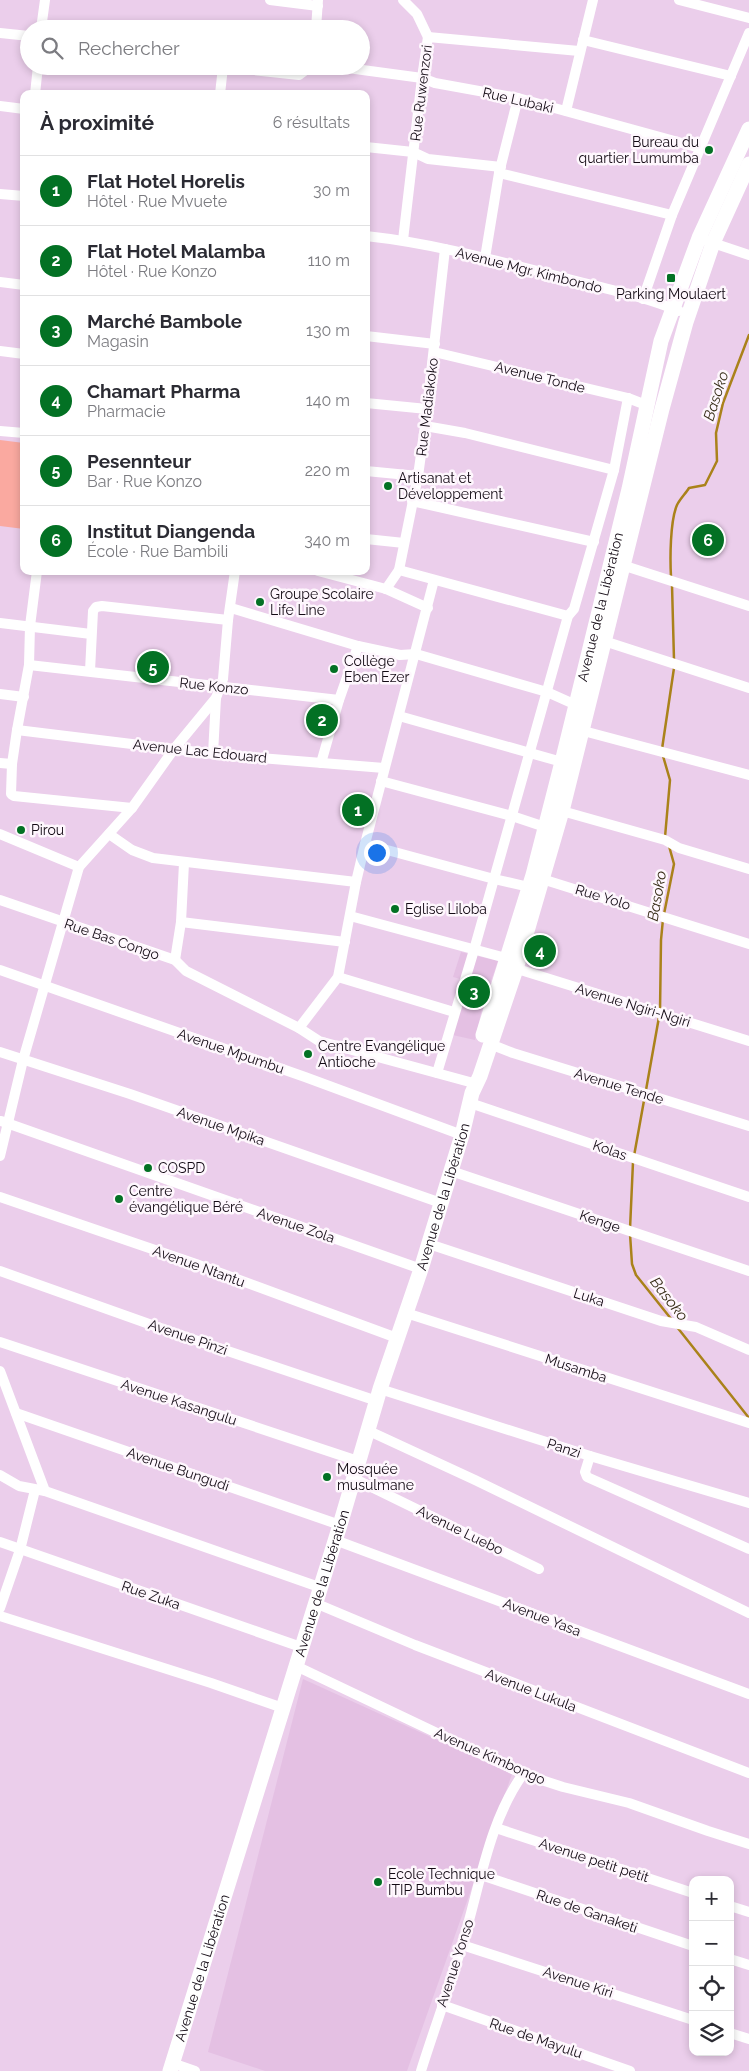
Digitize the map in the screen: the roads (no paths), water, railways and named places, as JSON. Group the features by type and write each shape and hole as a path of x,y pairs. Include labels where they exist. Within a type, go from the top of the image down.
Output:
{"highway":[{"name":"Avenue de la Libération","path":"473,1091 490,1044 562,762 576,729 604,641 672,367 689,314 706,241 749,129"},
{"name":"Avenue de la Libération","path":"171,2067 319,1587 340,1525 396,1338 421,1269 462,1135 473,1091 481,1042 542,879 562,811 576,729 576,705 629,490 659,349 673,308 706,241 749,164"}],"street":[{"path":"42,20 45,0"},
{"path":"270,0 318,3 317,20"},
{"path":"403,0 417,14 428,37"},
{"path":"566,111 579,51 593,0"},
{"path":"679,0 749,18"},
{"path":"0,33 20,35"},
{"path":"643,299 672,215 749,33"},
{"name":"Rue Ruwenzori","path":"403,240 428,37 579,51"},
{"path":"583,40 731,76"},
{"name":"Rue Lubaki","path":"370,71 422,78 518,98 700,148"},
{"path":"35,90 37,75"},
{"path":"219,75 220,90"},
{"path":"485,258 500,170 518,98"},
{"path":"0,106 20,108"},
{"path":"370,147 413,152 428,159 500,170 672,215"},
{"path":"0,194 20,196"},
{"name":"Avenue Mgr. Kimbondo","path":"370,236 403,240 485,258 643,299 689,314"},
{"path":"706,241 749,255"},
{"name":"Rue Madiakoko","path":"386,589 399,570 418,476 445,249"},
{"path":"0,282 20,284"},
{"name":"Avenue Tonde","path":"370,337 434,348 628,398 646,405"},
{"path":"0,351 20,354"},
{"path":"437,1073 474,950 568,616 574,609 594,542 614,470 628,398"},
{"path":"370,403 427,409"},
{"path":"425,426 465,433 614,470"},
{"path":"0,430 20,432"},
{"path":"370,471 418,476"},
{"path":"412,501 594,542"},
{"path":"370,539 404,543"},
{"path":"622,565 749,606"},
{"path":"399,570 568,616"},
{"path":"36,575 30,626 29,665 17,730 10,790 14,796 132,808"},
{"path":"0,1156 3,1122 79,868 132,808 174,749 216,698 221,687 235,575"},
{"path":"333,575 386,589 428,608"},
{"path":"299,1028 338,978 365,844 434,580"},
{"path":"90,672 93,611 96,607 102,606 228,620"},
{"path":"231,608 358,646 400,655 416,654 547,692 576,705"},
{"path":"0,623 91,634"},
{"path":"604,641 749,688"},
{"path":"321,762 339,700 358,646"},
{"name":"Rue Konzo","path":"29,665 339,700"},
{"path":"0,694 24,697"},
{"path":"213,754 216,698"},
{"path":"399,716 562,762"},
{"path":"576,729 749,775"},
{"name":"Avenue Lac Edouard","path":"17,730 213,754 384,768"},
{"path":"0,763 12,764"},
{"path":"381,781 512,816 545,827"},
{"path":"562,811 664,840 679,848 749,869"},
{"path":"0,834 79,868"},
{"path":"109,834 132,850 153,858 356,882"},
{"path":"365,844 529,887"},
{"path":"175,960 181,922 184,863"},
{"name":"Rue Yolo","path":"542,879 749,944"},
{"name":"Rue Bas Congo","path":"0,900 175,960 186,971 299,1028 319,1041 437,1073"},
{"name":"Avenue Ngiri-Ngiri","path":"350,916 474,950 509,964 749,1041"},
{"path":"181,922 345,942"},
{"name":"Avenue Mpumbu","path":"0,970 305,1077 462,1135"},
{"path":"338,978 454,1012"},
{"name":"Avenue Tende","path":"490,1044 749,1126"},
{"name":"Avenue Mpika","path":"0,1052 130,1094 441,1203"},
{"name":"Kolas","path":"437,1073 473,1091 625,1155 749,1197"},
{"name":"Avenue Zola","path":"3,1122 421,1269"},
{"name":"Kenge","path":"451,1171 749,1271"},
{"name":"Avenue Ntantu","path":"0,1197 196,1264 396,1338"},
{"name":"Luka","path":"429,1244 661,1321 691,1325 749,1350"},
{"name":"Avenue Pinzi","path":"0,1271 180,1335 379,1395"},
{"name":"Musamba","path":"406,1313 748,1423"},
{"name":"Avenue Kasangulu","path":"0,1342 358,1461"},
{"path":"0,1371 16,1413 40,1491 0,1608"},
{"name":"Panzi","path":"379,1395 749,1503"},
{"name":"Avenue Bungudi","path":"16,1413 340,1525"},
{"path":"368,1431 475,1480 749,1613"},
{"path":"590,1456 585,1472 588,1477 749,1549"},
{"path":"0,1475 20,1486 40,1491 319,1587"},
{"name":"Avenue Luebo","path":"353,1478 539,1569"},
{"name":"Avenue Yasa","path":"335,1540 749,1694"},
{"name":"Rue Zuka","path":"0,1542 302,1647"},
{"name":"Avenue Lukula","path":"315,1603 415,1645 749,1773"},
{"path":"0,1616 202,1680 283,1708"},
{"name":"Avenue Kimbongo","path":"296,1666 523,1774 563,1787 629,1803 749,1844"},
{"name":"Avenue Yonso","path":"421,2071 462,1945 496,1828 515,1784 523,1774"},
{"name":"Avenue petit petit","path":"496,1828 689,1892"},
{"name":"Rue de Ganaketi","path":"481,1875 689,1945"},
{"path":"734,1907 749,1912"},
{"name":"Avenue Kiri","path":"462,1945 689,2019"},
{"path":"734,1959 749,1965"},
{"name":"Rue de Mayulu","path":"442,2005 630,2071"},
{"path":"734,2034 749,2039"},
{"path":"171,2067 196,2071"}],"waterway":[{"name":"Basoko","path":"671,577 671,540 675,512 678,503 689,488 705,485 717,461 716,433 723,403 749,335"},
{"name":"Basoko","path":"672,585 674,660"},
{"name":"Basoko","path":"662,749 674,668"},
{"name":"Basoko","path":"663,756 670,780 665,837"},
{"name":"Basoko","path":"664,914 674,864 669,846"},
{"name":"Basoko","path":"660,1011 663,919"},
{"name":"Basoko","path":"646,1090 659,1017"},
{"name":"Basoko","path":"634,1156 645,1095"},
{"name":"Basoko","path":"630,1229 633,1162"},
{"name":"Basoko","path":"630,1234 632,1264 636,1275 672,1320"},
{"name":"Basoko","path":"677,1327 749,1418"}],"place":[{"name":"Bureau du quartier Lumumba","path":"709,150"},
{"name":"Parking Moulaert","path":"671,278"},
{"name":"Artisanat et Développement","path":"388,486"},
{"name":"Institut Diangenda","path":"708,540"},
{"name":"Groupe Scolaire Life Line","path":"260,602"},
{"name":"Pesennteur","path":"153,667"},
{"name":"Collège Eben Ezer","path":"334,669"},
{"name":"Flat Hotel Malamba","path":"322,720"},
{"name":"Flat Hotel Horelis","path":"358,810"},
{"name":"Pirou","path":"21,830"},
{"name":"Eglise Liloba","path":"395,909"},
{"name":"Chamart Pharma","path":"540,951"},
{"name":"Marché Bambole","path":"474,992"},
{"name":"Centre Evangélique Antioche","path":"308,1054"},
{"name":"COSPD","path":"148,1168"},
{"name":"Centre évangélique Béré","path":"119,1199"},
{"name":"Mosquée musulmane","path":"327,1477"},
{"name":"Ecole Technique ITIP Bumbu","path":"378,1882"}]}
